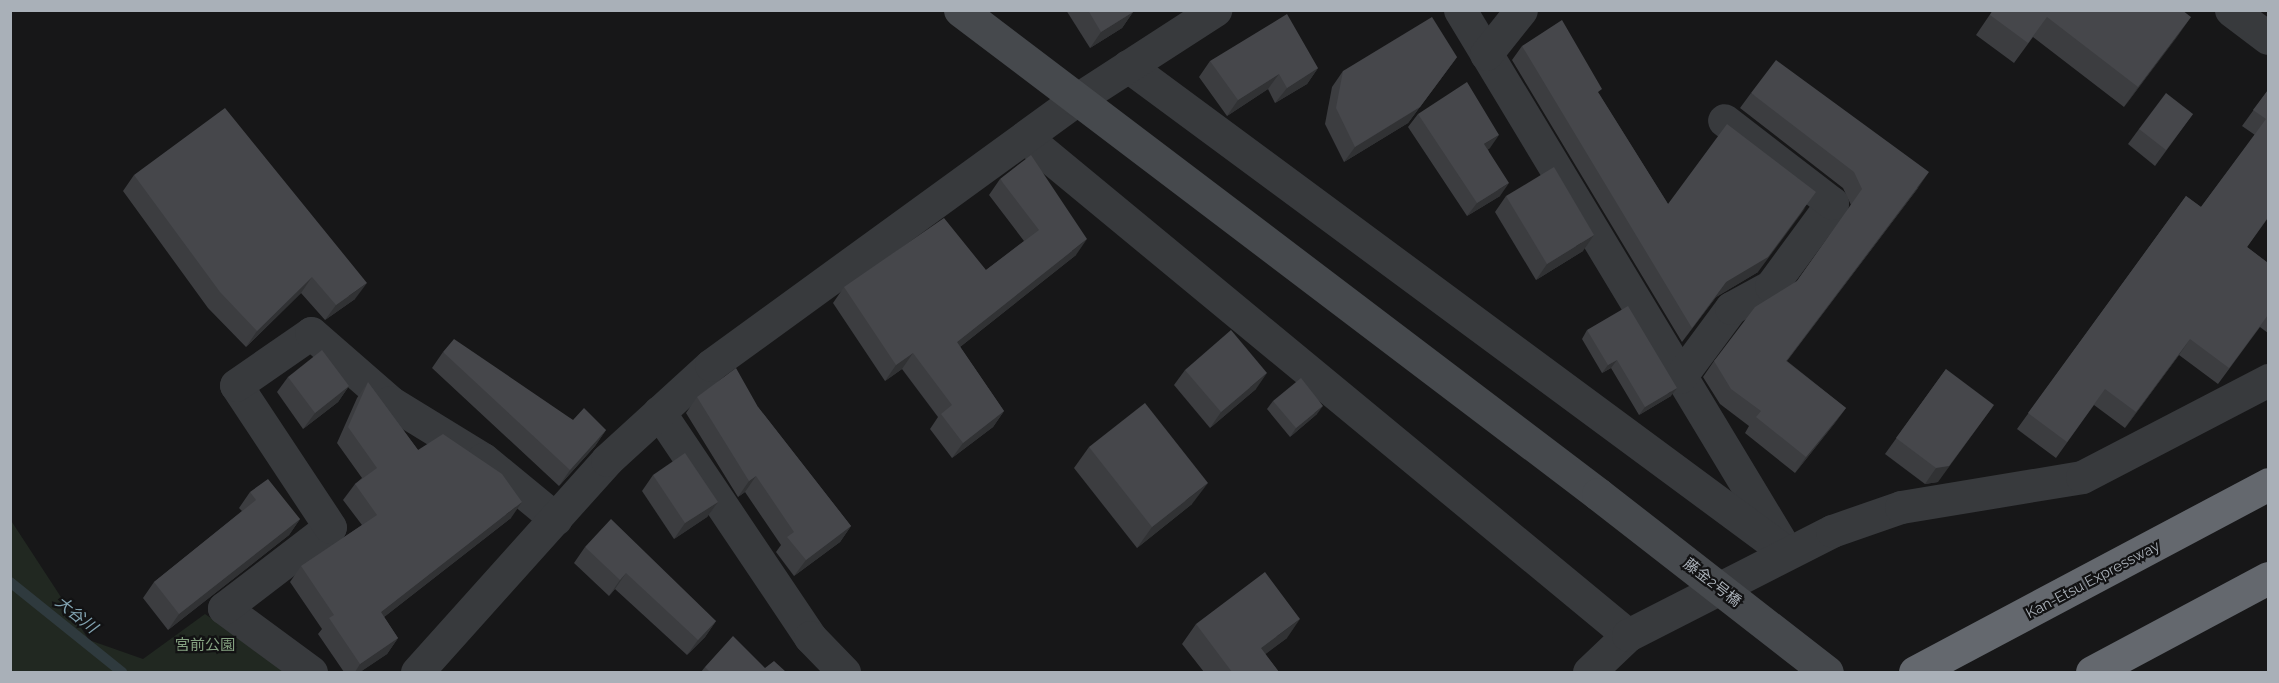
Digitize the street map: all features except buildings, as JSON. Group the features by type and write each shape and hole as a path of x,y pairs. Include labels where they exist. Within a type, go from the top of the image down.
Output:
{"highway":[{"name":"Kan-Etsu Expressway","path":"1915,672 2268,484"},
{"path":"2092,672 2268,578"}],"street":[{"name":"藤金2号橋","path":"960,10 1598,494 1827,672"},
{"path":"417,672 607,460 711,365 1076,100 1215,10"},
{"path":"1460,10 1787,554"},
{"path":"1486,54 1521,10"},
{"path":"2231,10 2268,37"},
{"path":"1128,66 1787,554"},
{"path":"1680,377 1731,308 1771,286 1832,203 1724,120"},
{"path":"1026,137 1628,635"},
{"path":"311,672 224,608 330,527 236,386 311,333 390,402 483,459 556,519"},
{"path":"1590,672 1628,635 1787,554 1901,507 2082,477 2268,380"},
{"path":"659,412 810,637 844,672"}],"green space":[{"name":"宮前公園","path":"10,519 89,640 143,659 205,614 290,672 11,672"}],"waterway":[{"name":"大谷川","path":"10,582 122,672"}]}
